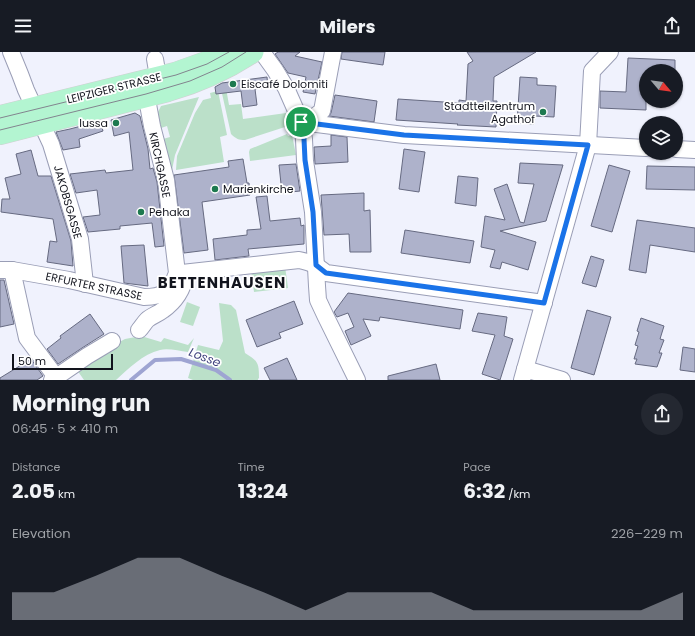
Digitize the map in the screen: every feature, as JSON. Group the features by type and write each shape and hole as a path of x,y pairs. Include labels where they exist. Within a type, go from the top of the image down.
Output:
{"main road":[{"name":"LEIPZIGER STRASSE","path":"0,116 38,116 150,78 191,68 225,52"},
{"name":"LEIPZIGER STRASSE","path":"150,78 181,88 201,81 253,52"},
{"path":"0,134 38,116"}],"street":[{"name":"JAKOBSGASSE","path":"11,52 26,90 51,144 80,239 85,284"},
{"path":"262,52 286,88 301,122 313,212 313,263 318,300 357,380"},
{"path":"301,122 314,117 322,111 333,52"},
{"path":"562,380 524,375 588,145 592,71 610,52"},
{"name":"KIRCHGASSE","path":"150,78 152,126 166,180 182,273"},
{"path":"301,122 404,135 639,148"},
{"path":"683,149 695,150"},
{"path":"139,330 148,319 163,311 180,293 184,283 182,273 299,260 313,263 326,273 544,303"},
{"path":"6,270 26,338 54,378 112,341"},
{"name":"ERFURTER STRASSE","path":"6,270 69,280 144,297 156,297 166,292 182,273"}],"green space":[{"path":"226,88 229,105 241,104 243,119 286,113 289,122 285,124 285,127 245,140 236,138 231,134 221,89"},
{"path":"218,91 227,135 220,137 224,162 176,170 177,156 195,113 203,100 211,98 210,93"},
{"path":"199,97 175,155 172,170 170,170 163,139 170,137 167,126 161,128 158,112 161,106"},
{"path":"287,134 288,136 292,135 296,155 250,161 250,149"},
{"path":"285,266 288,288 254,292 251,270"},
{"path":"187,302 200,307 193,326 180,322"},
{"path":"219,303 231,305 236,310 245,353 253,358 257,363 259,369 258,380 193,380 188,378 198,345 219,350 223,341"},
{"path":"141,336 161,342 164,338 188,345 194,338 188,352 166,349 154,352 136,362 116,380 84,380 77,370 110,347 125,339"}],"building":[{"path":"278,52 300,52 295,56 322,62 315,94 303,92 306,77 288,73 275,54"},
{"path":"342,52 385,52 383,65 341,59"},
{"path":"467,52 536,52 494,77 493,101 497,101 496,127 396,120 398,99 459,103 459,100 466,101 468,64 473,61"},
{"path":"628,58 675,60 675,64 639,64 639,108 646,108 646,110 600,108 600,91 626,92"},
{"path":"267,77 268,87 255,89 257,105 243,107 241,91 216,94 215,87 222,83"},
{"path":"520,77 537,78 537,85 556,86 554,117 535,116 534,124 517,123"},
{"path":"335,95 377,101 374,122 329,116"},
{"path":"135,113 140,116 148,149 150,169 153,168 157,182 164,246 155,247 152,223 120,226 120,229 88,232 83,217 100,215 97,190 76,193 70,174 105,170 106,173 133,170 129,132 114,136 111,120"},
{"path":"100,121 103,131 79,139 80,147 63,150 56,132"},
{"path":"331,135 347,137 348,162 315,164 314,147 331,146"},
{"path":"404,149 425,152 419,192 399,189"},
{"path":"31,150 38,176 51,176 71,241 73,266 47,262 50,241 57,242 53,219 1,212 2,199 10,199 5,178 21,174 16,154"},
{"path":"243,159 247,183 249,183 250,195 202,202 208,250 184,253 174,175 229,167 228,161"},
{"path":"520,163 563,165 546,221 500,231 536,242 528,270 502,262 500,269 490,267 495,250 481,247 485,216 505,220 494,189 507,184 520,222 524,223 534,184 518,183"},
{"path":"296,164 300,191 282,193 279,165"},
{"path":"609,165 630,171 612,232 591,226"},
{"path":"647,166 695,167 695,190 646,189"},
{"path":"458,176 478,178 476,206 455,203"},
{"path":"364,193 364,211 370,210 371,252 350,252 349,234 324,235 321,195"},
{"path":"267,196 270,221 300,218 301,226 304,225 304,244 248,249 249,256 215,260 213,239 247,235 247,230 261,229 256,197"},
{"path":"637,220 695,228 695,252 650,245 646,273 629,270"},
{"path":"405,230 474,241 470,263 401,253"},
{"path":"144,245 148,286 124,283 121,246"},
{"path":"591,256 604,260 596,287 582,283"},
{"path":"0,280 4,280 14,324 0,327"},
{"path":"348,293 463,310 460,329 380,317 379,321 363,319 371,336 351,345 345,331 354,327 348,313 337,317 334,312"},
{"path":"294,301 303,324 279,333 281,338 257,347 246,320"},
{"path":"587,310 611,317 594,375 571,368"},
{"path":"478,313 507,317 504,336 513,339 500,380 482,374 495,335 472,331"},
{"path":"90,314 104,334 58,364 47,349 61,338 60,336"},
{"path":"641,318 664,326 660,339 664,340 659,353 662,353 657,367 635,364 637,359 634,359 638,346 635,345"},
{"path":"683,347 695,349 695,372 680,370"},
{"path":"287,358 297,380 270,380 264,368"},
{"path":"31,359 43,376 37,380 0,380 0,378"},
{"path":"436,364 440,380 388,380 388,376"}],"waterway":[{"name":"Losse","path":"131,380 155,360 181,359 216,370 230,380"}],"tram line":[{"path":"0,118 176,75 207,64 229,52"},
{"path":"0,130 146,94 190,81 222,67 246,52"}],"place":[{"name":"Eiscafé Dolomiti","path":"233,84"},
{"name":"Stadtteilzentrum Agathof","path":"543,112"},
{"name":"lussa","path":"116,123"},
{"name":"Marienkirche","path":"215,189"},
{"name":"Pehaka","path":"141,212"}],"district":[{"name":"BETTENHAUSEN","path":"222,282"}],"route":[{"path":"301,122 404,135 588,145 544,303 326,273 316,265 313,212 301,122"}]}
